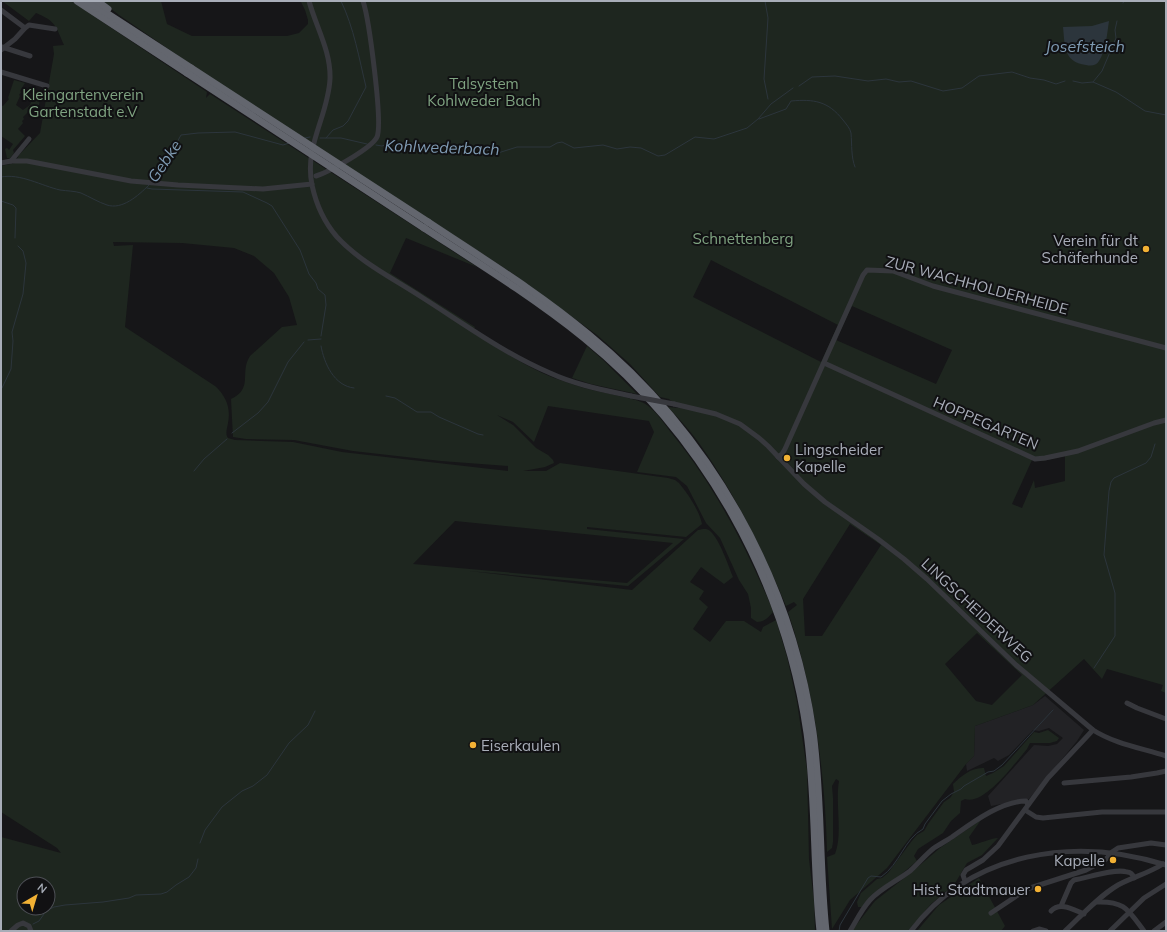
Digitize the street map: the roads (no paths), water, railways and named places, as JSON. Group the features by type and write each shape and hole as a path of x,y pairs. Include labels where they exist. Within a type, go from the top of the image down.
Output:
{"highway":[{"path":"77,1 189,71 426,225 509,275 588,333 639,380 667,410 697,448 745,523 779,598 796,651 813,732 818,773 822,840 822,892 826,931"},
{"path":"88,1 189,71"},
{"path":"97,1 115,15 124,25"},
{"path":"426,225 584,338 605,356 644,394 680,435 712,480 740,527 755,557 773,601 790,653 803,706 808,740 812,787 815,878 820,931"}],"street":[{"name":"LINGSCHEIDERWEG","path":"309,1 328,56 330,71 327,99 312,148 310,165 312,184 320,210 329,227 346,246 377,268 510,353 538,368 578,383 631,396 709,412 734,422 759,438 796,476 825,502 882,542 916,569 1016,665 1093,730 1104,737 1166,756"},
{"path":"316,176 367,148 375,140 378,134 379,112 367,18 363,1"},
{"path":"1,10 25,28"},
{"path":"2,48 29,25 55,29"},
{"path":"2,48 30,56"},
{"path":"1,72 48,86"},
{"path":"11,161 29,139"},
{"path":"1,163 11,161 34,162 94,174 157,184 263,189 312,184"},
{"name":"ZUR WACHHOLDERHEIDE","path":"778,457 785,449 863,275 870,269 894,271 934,286 1166,348"},
{"name":"HOPPEGARTEN","path":"824,363 1035,459 1078,451 1166,420"},
{"path":"1127,703 1166,719"},
{"path":"965,881 963,875 966,870 983,860 992,852 1048,778 1093,730"},
{"path":"1064,783 1131,777 1166,770"},
{"path":"850,931 870,901 879,892 914,868 934,848 976,820 991,812 1022,801 1026,801 1028,805"},
{"path":"1025,810 1036,817 1043,818 1102,812 1166,812"},
{"path":"991,914 1027,889 1082,872 1105,860 1109,854 1118,848 1151,843 1166,845"},
{"path":"911,931 937,902 965,881 992,868 1018,859 1034,855 1086,852 1138,858 1165,865"},
{"path":"1065,931 1118,885 1165,865"},
{"path":"1061,906 1071,883 1074,880 1110,872 1123,871 1130,873 1134,878"},
{"path":"1110,931 1144,898 1166,884"},
{"path":"1097,902 1112,902 1119,904 1129,911 1144,931"},
{"path":"1051,911 1056,907 1061,906 1084,914"},
{"path":"1154,931 1166,922"},
{"path":"11,931 23,923 29,926 31,931"},
{"path":"1033,931 1039,929 1046,931"}],"water":[{"name":"Josefsteich","path":"1109,21 1105,47 1098,63 1090,66 1078,63 1069,56 1065,46 1063,27 1092,26"}],"waterway":[{"path":"326,138 333,130 343,126 348,121 366,87 353,32 341,1"},
{"path":"765,1 768,18 764,79 768,99"},
{"path":"1093,82 1102,71 1116,38 1115,30 1117,21"},
{"name":"Kohlwederbach","path":"799,86 812,77 835,76 868,81 886,79 899,82 911,81 943,91 962,88 979,76 1012,72 1056,84 1065,81"},
{"name":"Kohlwederbach","path":"1073,81 1082,83 1093,82 1116,92 1145,111 1166,115"},
{"name":"Kohlwederbach","path":"376,145 382,146 390,143 415,146 471,146 498,153 517,147 550,147 562,142 574,148 603,145 617,149 630,147 641,148 658,156 665,155 695,137 714,139 747,128 758,119 771,104 793,88"},
{"path":"759,119 786,109 791,101 807,100 826,105 832,109 850,129 852,155 855,167"},
{"name":"Gebke","path":"154,180 163,168 181,135 235,132 283,145 289,143"},
{"name":"Gebke","path":"305,138 310,137"},
{"name":"Gebke","path":"320,138 341,138 367,144"},
{"name":"Gebke","path":"1,177 8,176 23,178 60,190 79,192 104,204 113,206 118,206 130,201 149,185"},
{"path":"147,188 243,192 272,206 300,250 309,274 316,283 318,289 325,295 326,305 321,336"},
{"path":"1,201 13,205 16,208 15,238"},
{"path":"2,388 11,369 13,341 12,332 23,294 26,263 23,251 18,246"},
{"path":"308,340 321,339"},
{"path":"232,433 258,413 268,402 288,362 304,342"},
{"path":"321,346 322,353 331,373 341,383 354,388"},
{"path":"386,396 395,398 417,412 431,412 439,417 483,435"},
{"path":"194,471 204,459 227,439"},
{"path":"1094,668 1115,636 1115,593 1104,555 1111,482 1114,478 1146,463 1151,457 1155,444"},
{"path":"839,931 840,925 868,878 871,876 881,877 887,872 911,839 923,829 942,801 964,786 988,772 994,771 1002,765 1053,710"},
{"path":"200,843 205,830 222,807 242,791 253,786 267,775 289,743 308,725 315,711"},
{"path":"56,907 103,902 129,898 136,895 161,894 167,892 189,877 196,868 198,859"},
{"path":"33,924 39,921 43,916"}],"place":[{"name":"Verein für dt Schäferhunde","path":"1146,249"},
{"name":"Lingscheider Kapelle","path":"787,458"},
{"name":"Eiserkaulen","path":"473,745"},
{"name":"Kapelle","path":"1113,860"},
{"name":"Hist. Stadtmauer","path":"1038,889"}],"park label":[{"name":"Talsystem Kohlweder Bach","path":"484,92"},
{"name":"Kleingartenverein Gartenstadt e.V","path":"83,102"},
{"name":"Schnettenberg","path":"743,238"}]}
